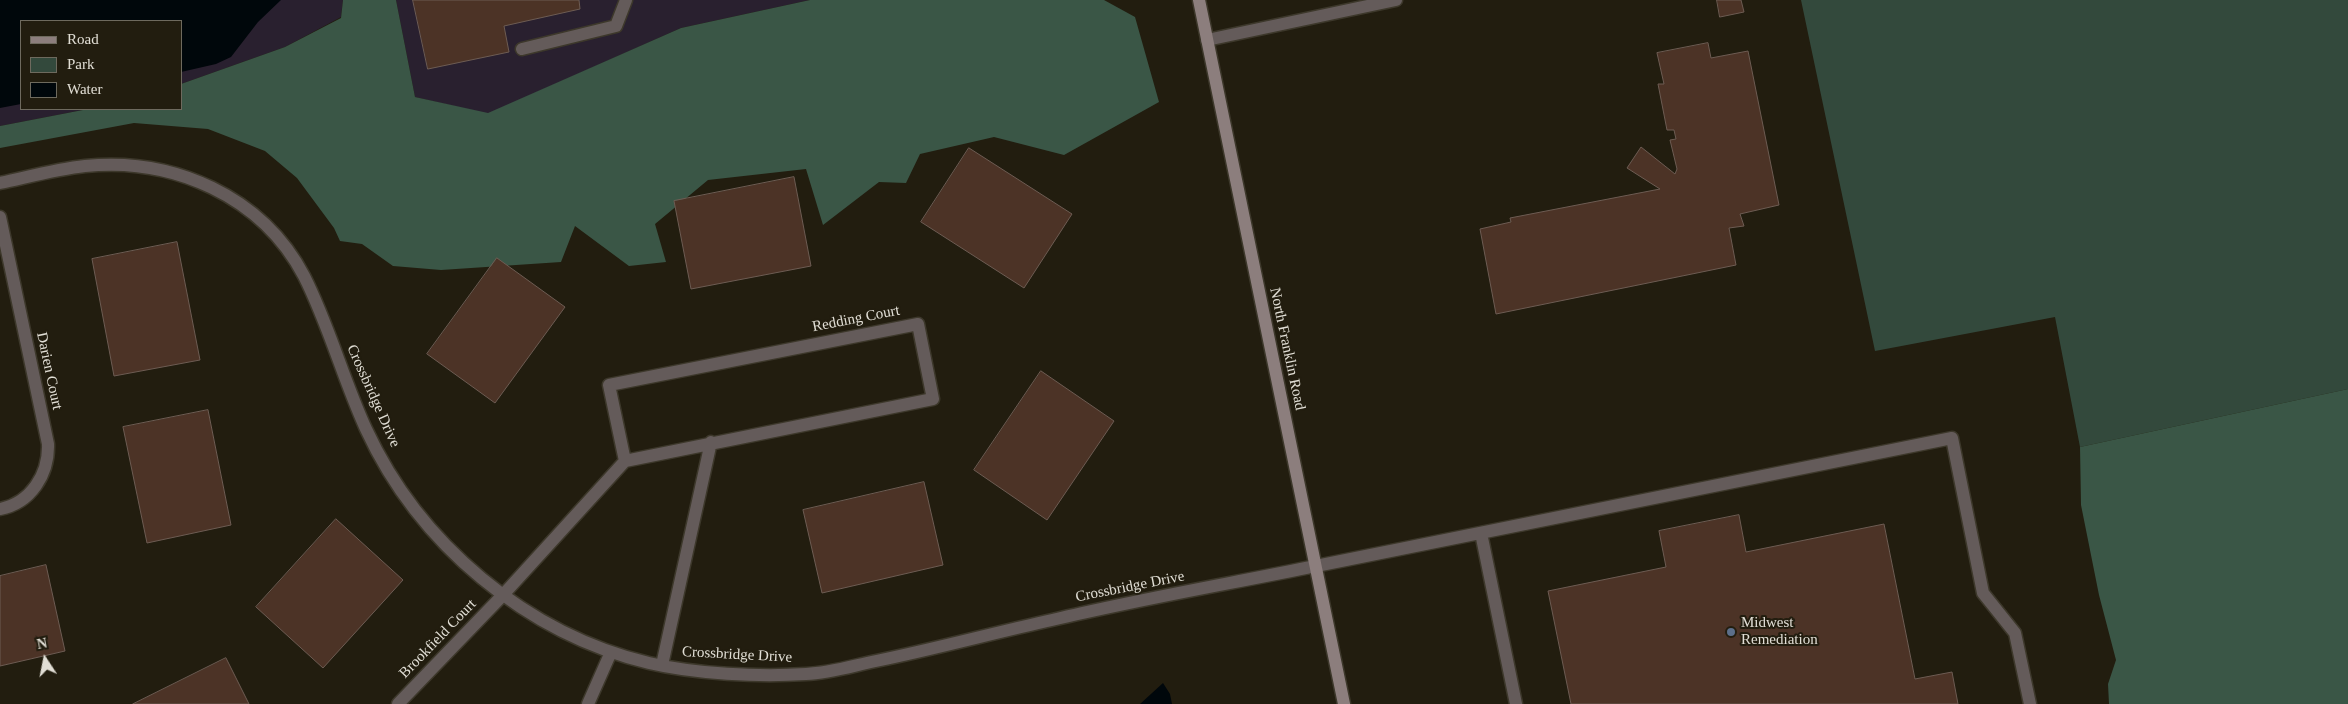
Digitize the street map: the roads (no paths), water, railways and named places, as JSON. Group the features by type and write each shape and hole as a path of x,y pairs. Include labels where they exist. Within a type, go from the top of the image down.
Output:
{"main road":[{"name":"North Franklin Road","path":"1199,0 1344,704"}],"street":[{"path":"522,48 616,26 626,0"},
{"path":"1207,40 1396,0"},
{"name":"Crossbridge Drive","path":"0,183 86,166 131,165 176,172 191,177 232,197 256,216 277,237 304,276 366,430 384,462 412,503 441,540 502,596 529,614 572,636 611,652 696,672 760,675 825,672 1058,618 1952,438 1983,593 2015,633 2030,704"},
{"name":"Darien Court","path":"0,217 49,455 44,476 32,491 15,504 0,509"},
{"name":"Redding Court","path":"918,324 933,399 711,442 624,461 609,385 918,324"},
{"path":"662,665 711,442"},
{"path":"502,596 624,461"},
{"path":"1481,533 1516,704"},
{"name":"Brookfield Court","path":"398,704 502,596"},
{"path":"588,704 611,652"}],"water":[{"path":"0,0 281,0 258,22 231,57 216,64 182,72 182,20 20,20 20,104 0,108"},
{"path":"1163,683 1170,694 1172,704 1140,704"}],"place":[{"name":"Midwest Remediation","path":"1731,632"}]}
